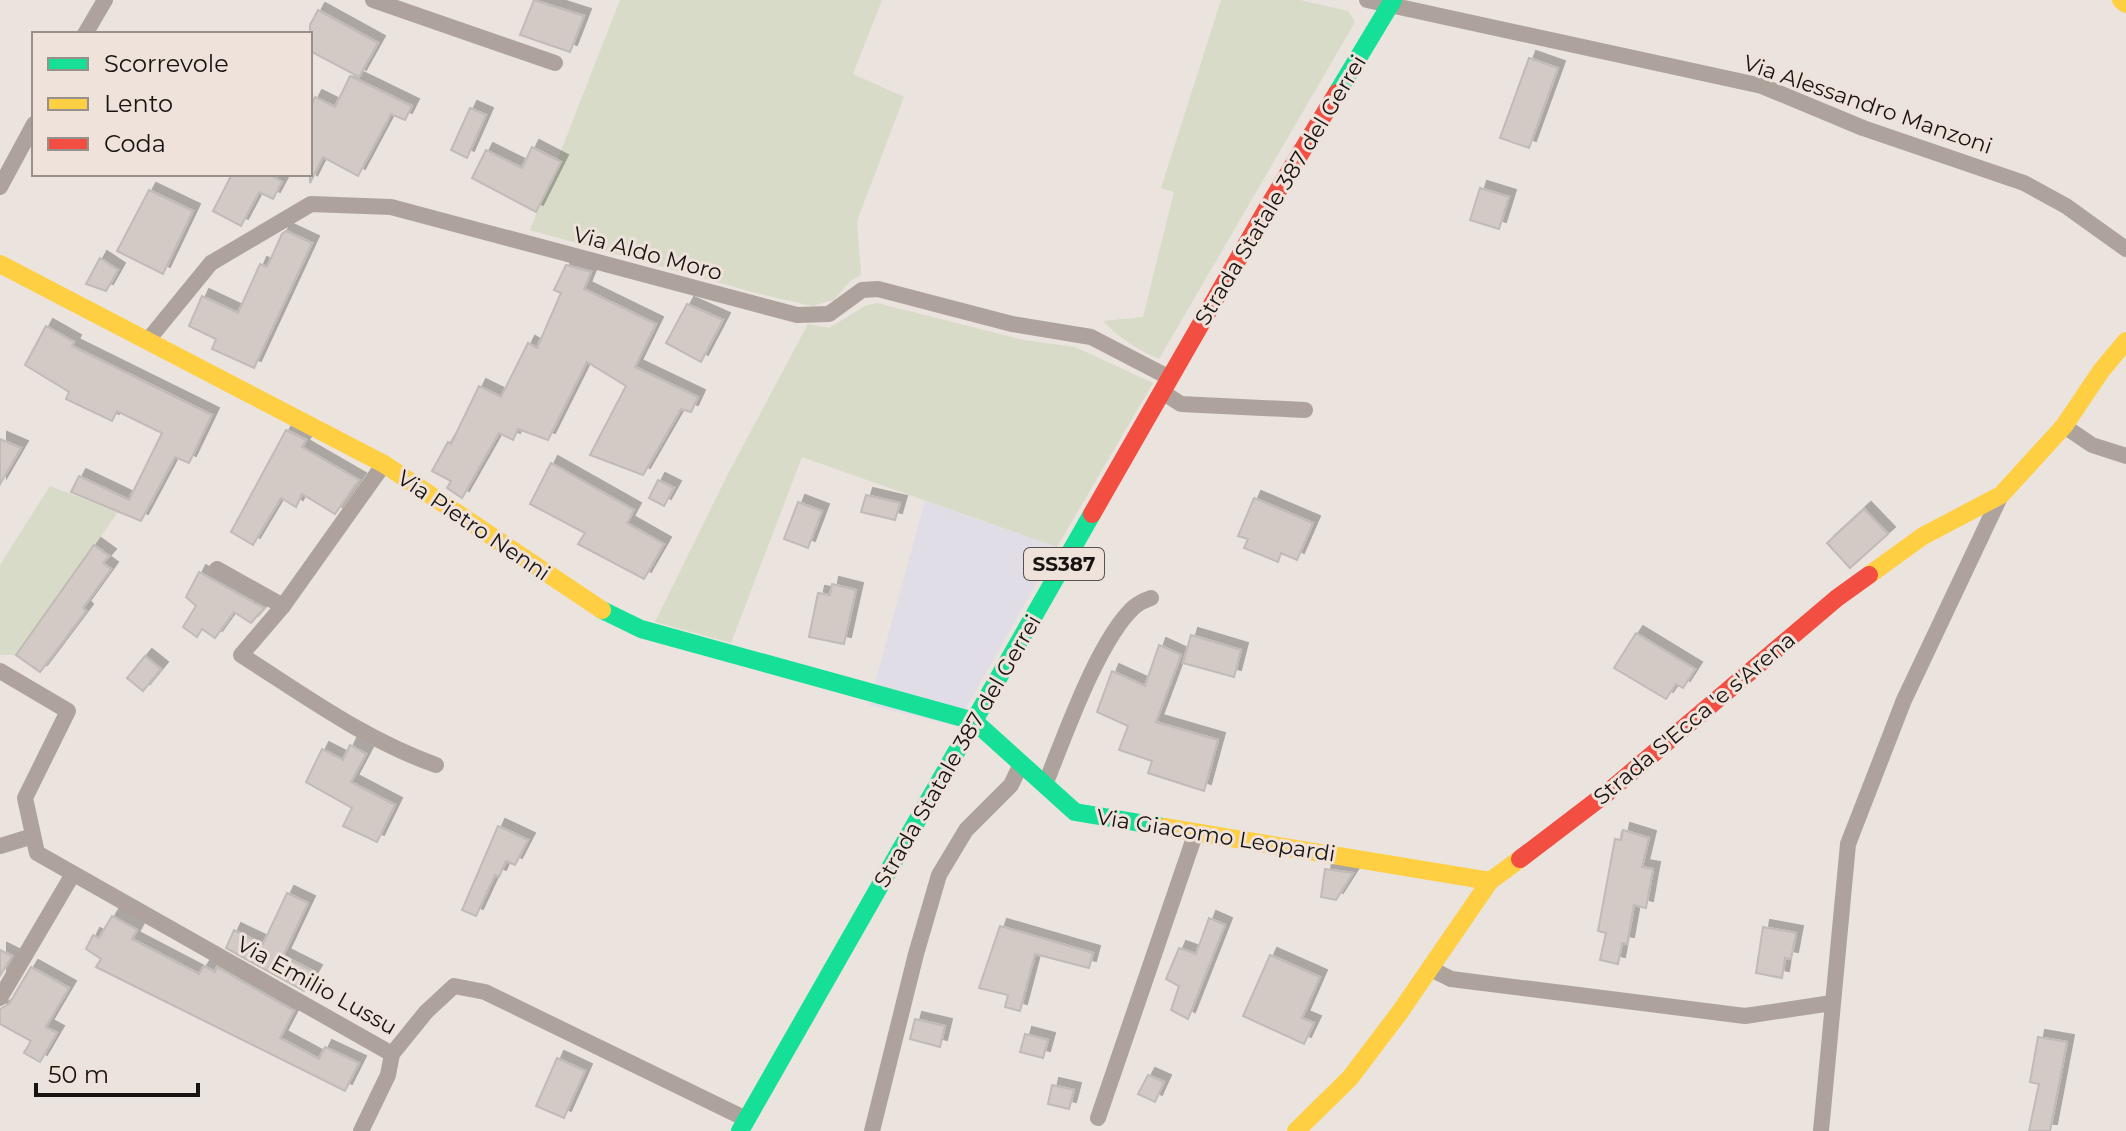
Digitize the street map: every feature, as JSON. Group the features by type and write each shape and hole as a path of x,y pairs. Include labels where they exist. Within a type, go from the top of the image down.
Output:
{"main road":[{"path":"2121,0 2126,4"},
{"name":"Strada Statale 387 del Gerrei","path":"743,1125 1265,212 1392,3"},
{"name":"Via Pietro Nenni","path":"0,264 384,464 610,616 641,629 750,661 974,721"},
{"name":"Strada S'Ecca 'e s'Arena","path":"1296,1131 1350,1078 1400,1012 1490,881 1608,792 1837,598 1923,536 2001,495 2064,426 2101,371 2126,341"},
{"name":"Via Giacomo Leopardi","path":"974,721 1075,812 1490,881"}],"street":[{"path":"86,32 105,0"},
{"path":"373,0 555,63"},
{"name":"Via Alessandro Manzoni","path":"1367,0 1762,86 1863,128 2024,183 2066,206 2126,249"},
{"path":"0,187 7,156 32,126"},
{"name":"Via Aldo Moro","path":"148,340 211,263 311,204 378,206 797,315 829,314 862,290 878,289 1012,324 1091,337 1166,385 1181,404 1305,410"},
{"path":"2064,426 2092,445 2126,456"},
{"path":"384,464 283,606 241,655 349,724 404,754 436,765"},
{"path":"1821,1131 1848,844 1904,700 2001,495"},
{"path":"217,569 283,606"},
{"path":"1045,785 1075,709 1111,636 1135,606 1151,598"},
{"name":"Via Emilio Lussu","path":"0,671 68,711 25,798 37,853 392,1054 426,1012 454,986 485,992 743,1125"},
{"path":"872,1131 939,875 966,830 1011,785 1021,764"},
{"path":"1098,1118 1196,832"},
{"path":"0,846 33,836"},
{"path":"0,998 73,874"},
{"path":"1429,968 1451,979 1745,1016 1832,1003"},
{"path":"361,1131 388,1075 392,1054"}],"shaded area":[{"path":"925,501 1057,547 956,726 869,705"}],"green space":[{"path":"620,0 882,0 853,74 904,97 857,221 861,275 850,281 834,300 812,306 530,230"},
{"path":"1221,0 1300,0 1348,11 1355,22 1159,359 1129,343 1103,321 1143,317 1174,192 1161,188"},
{"path":"877,303 1024,340 1075,347 1153,383 1057,547 802,457 731,643 655,622 728,474 808,324 829,328 865,306"},
{"path":"50,486 118,512 16,655 0,655 0,565"}],"building":[{"path":"534,0 584,16 570,52 520,35"},
{"path":"318,10 378,43 359,77 312,52 310,25"},
{"path":"1529,58 1558,68 1529,148 1500,138"},
{"path":"350,76 412,106 405,120 391,114 358,176 323,157 310,183 312,103 315,97 335,107"},
{"path":"470,108 486,115 467,158 451,150"},
{"path":"532,147 561,162 536,212 472,178 486,150 522,168"},
{"path":"231,176 272,176 282,182 273,199 259,192 241,226 213,211"},
{"path":"1480,188 1509,197 1499,229 1470,220"},
{"path":"149,190 193,211 163,274 117,251"},
{"path":"286,231 312,243 254,368 212,349 216,339 189,326 202,296 238,313 260,264 267,267"},
{"path":"100,258 118,270 106,291 86,284"},
{"path":"566,265 591,272 584,289 656,324 635,367 698,397 691,412 681,409 643,475 590,455 626,386 587,362 548,440 518,429 513,440 499,433 462,498 447,488 451,481 432,471 448,442 451,444 479,386 501,397 528,343 537,348 561,293 554,290"},
{"path":"687,304 723,320 701,362 666,343"},
{"path":"46,326 74,342 72,346 212,415 189,463 175,457 141,521 71,492 79,476 129,500 162,433 117,411 112,421 66,399 69,392 25,365"},
{"path":"286,430 306,440 302,447 359,480 335,514 302,494 296,507 281,498 253,545 231,532"},
{"path":"0,439 21,448 0,484"},
{"path":"551,463 634,510 627,523 664,544 644,579 578,544 585,533 530,504"},
{"path":"658,480 674,488 664,506 649,498"},
{"path":"866,495 900,503 895,520 861,512"},
{"path":"1254,498 1313,523 1297,560 1281,553 1278,562 1244,548 1248,539 1238,536"},
{"path":"798,502 822,511 808,548 784,539"},
{"path":"1864,509 1888,534 1850,568 1827,543"},
{"path":"94,545 109,556 103,563 111,569 83,608 86,611 40,672 16,655"},
{"path":"199,572 264,608 251,623 234,612 215,638 202,629 197,637 183,627 196,606 186,597"},
{"path":"832,584 856,590 844,644 809,637 818,593 830,595"},
{"path":"1636,633 1695,669 1683,688 1676,684 1666,699 1614,668"},
{"path":"1191,635 1241,650 1234,677 1183,663"},
{"path":"1159,645 1181,655 1156,722 1218,740 1204,791 1148,773 1152,761 1119,750 1128,726 1097,712 1112,671 1145,686"},
{"path":"145,656 161,669 143,691 127,678"},
{"path":"350,745 366,754 351,782 395,805 377,842 343,826 352,808 306,782 322,749 343,760"},
{"path":"498,826 528,840 515,865 506,861 499,877 495,875 476,916 462,910"},
{"path":"1623,830 1649,838 1642,867 1653,869 1646,908 1634,905 1627,944 1622,943 1618,964 1600,960 1606,933 1598,931 1615,839 1621,840"},
{"path":"1325,869 1353,873 1336,900 1321,897"},
{"path":"287,893 308,903 283,956 315,972 304,991 226,948 234,930 263,944"},
{"path":"112,916 137,930 132,939 199,974 204,966 215,972 217,967 294,1011 280,1038 319,1059 325,1047 359,1063 345,1091 96,967 101,959 86,949 93,935 99,938"},
{"path":"1209,918 1225,925 1188,1019 1171,1010 1179,986 1166,979 1179,948 1196,954"},
{"path":"1000,926 1093,953 1089,968 1035,954 1020,1011 1005,1007 1008,995 979,988"},
{"path":"1763,927 1796,933 1791,959 1785,958 1782,978 1756,973"},
{"path":"0,950 12,956 0,976"},
{"path":"1270,955 1320,977 1302,1018 1314,1023 1304,1044 1243,1016"},
{"path":"31,967 69,988 46,1027 57,1033 40,1062 24,1053 31,1041 0,1024 0,1009 9,1004"},
{"path":"915,1019 945,1026 940,1047 910,1039"},
{"path":"1025,1034 1048,1040 1043,1058 1020,1052"},
{"path":"2038,1037 2067,1042 2050,1131 2029,1131 2039,1084 2030,1082"},
{"path":"557,1058 585,1071 564,1118 536,1106"},
{"path":"1148,1075 1164,1082 1155,1102 1138,1094"},
{"path":"1052,1085 1074,1090 1069,1109 1048,1104"}],"traffic: fast":[{"path":"1337,93 1393,0"},
{"path":"740,1131 1092,514"},
{"path":"602,610 641,629 974,721 1075,812 1164,827"}],"traffic: slow":[{"path":"2121,0 2126,4"},
{"path":"0,264 384,464 602,610"},
{"path":"1869,575 1923,536 2001,495 2064,426 2101,371 2126,341"},
{"path":"1164,827 1490,881"},
{"path":"1296,1131 1350,1078 1400,1012 1490,881 1520,859"}],"traffic: jam":[{"path":"1092,514 1337,93"},
{"path":"1520,859 1608,792 1837,598 1869,575"}]}
